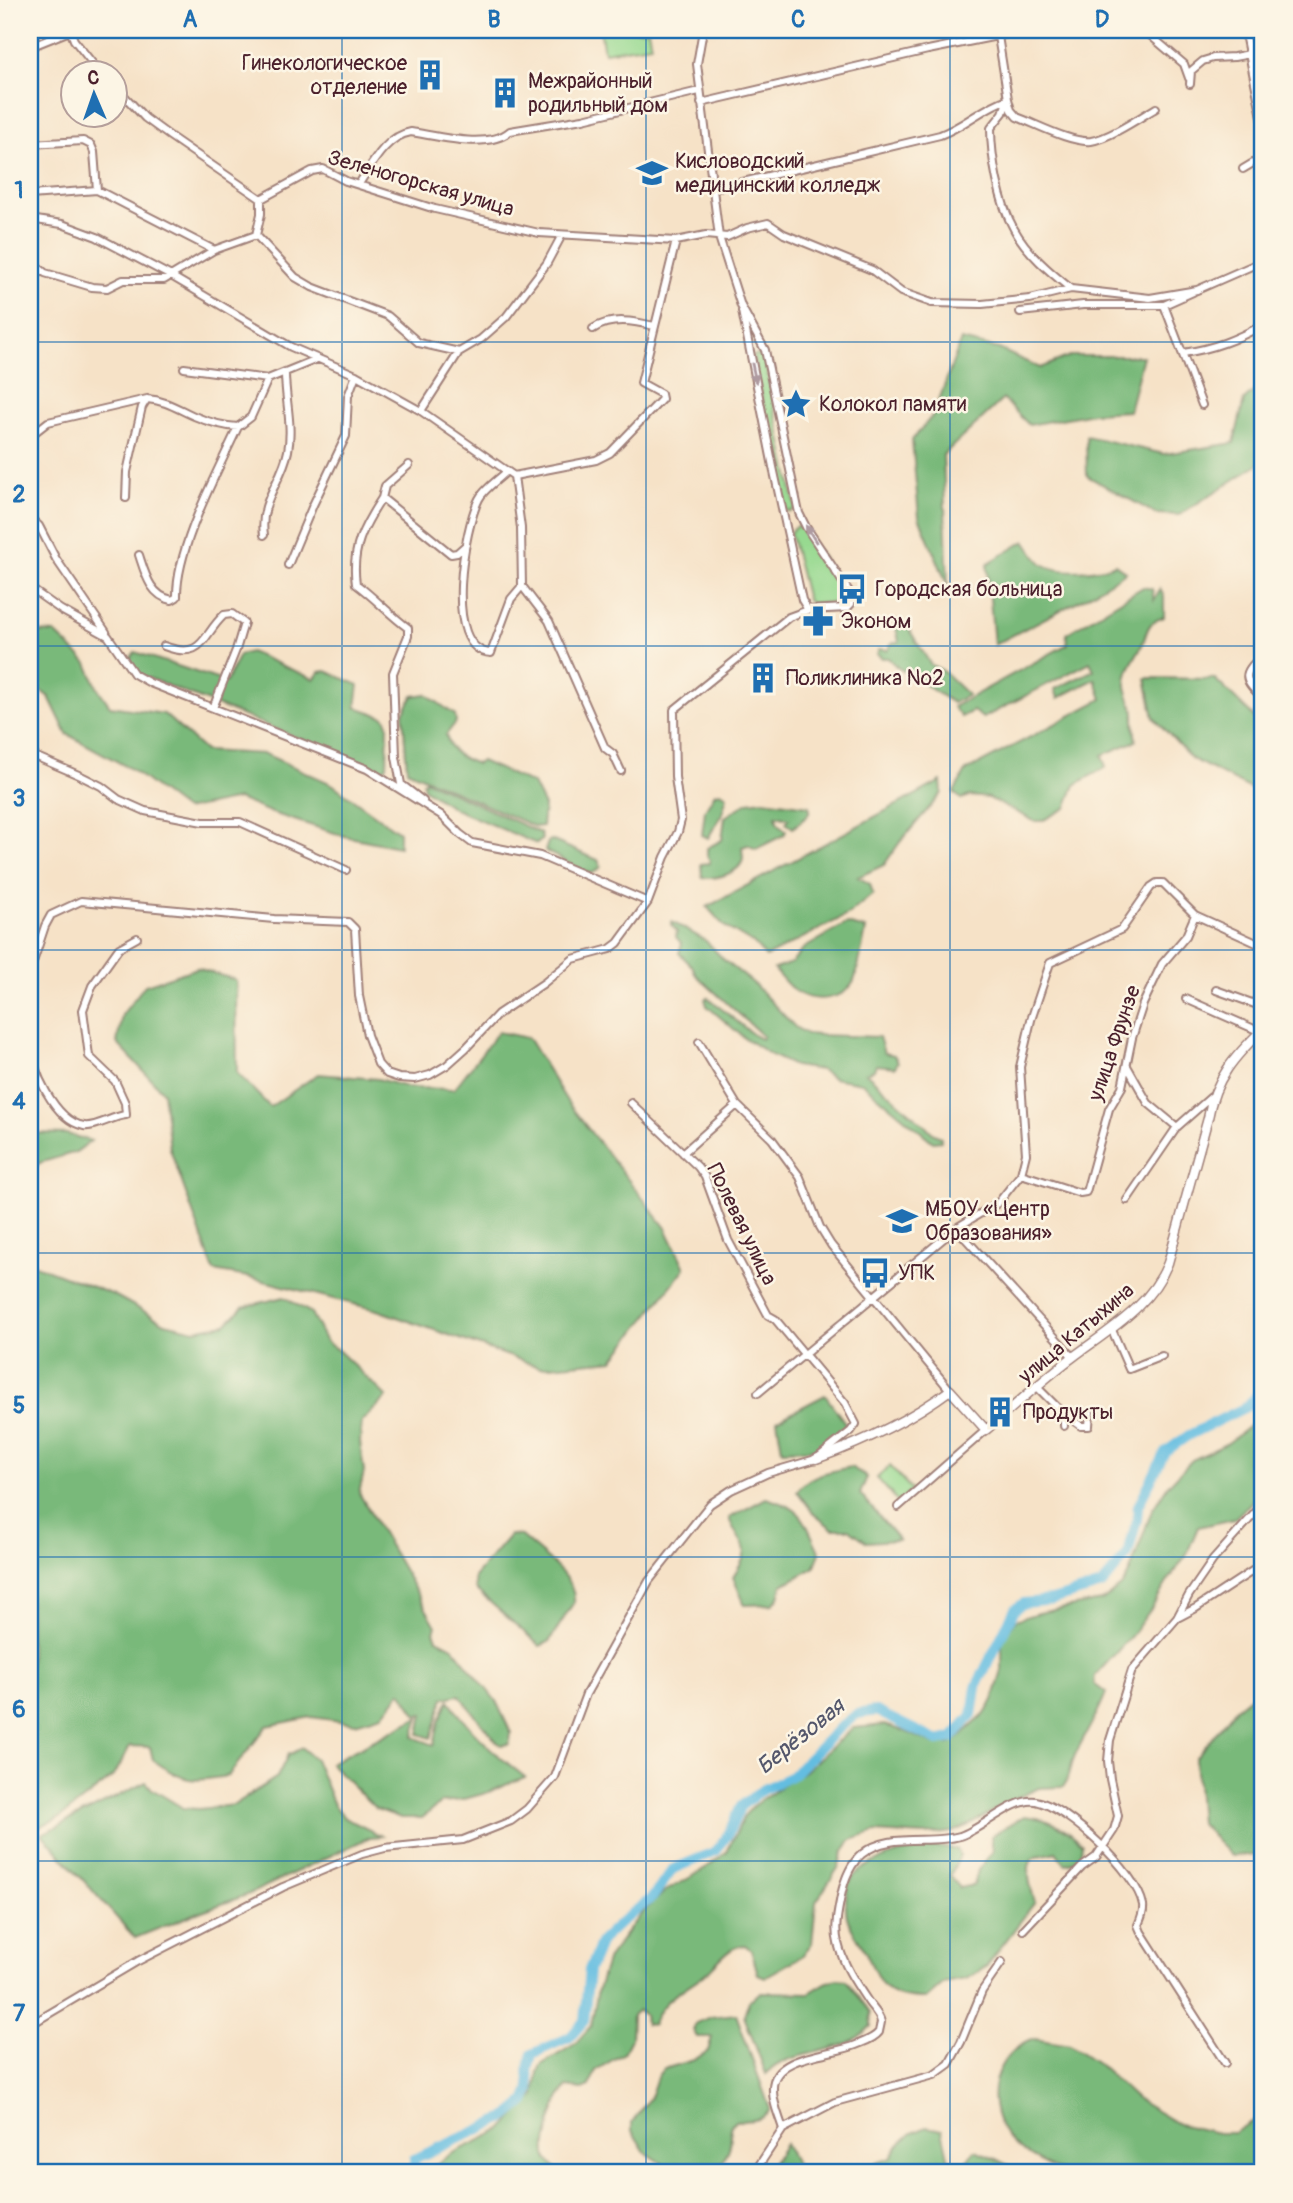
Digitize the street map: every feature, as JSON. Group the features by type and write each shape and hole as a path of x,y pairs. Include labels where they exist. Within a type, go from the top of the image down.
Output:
{"street":[{"path":"30,47 71,30 74,40 90,60"},
{"path":"703,30 697,64 699,91 719,237 741,306 783,517 802,600 808,610"},
{"path":"701,103 1011,32 1046,30"},
{"path":"1144,30 1184,64 1190,81 1195,66 1203,61 1250,54"},
{"path":"1247,30 1245,34 1263,122"},
{"path":"999,36 1008,99 1011,110 1017,117 1069,137 1091,141 1126,127 1156,108"},
{"path":"359,184 387,145 402,134 411,132 468,141 502,137 510,131 583,119 699,91"},
{"path":"713,189 940,135 958,128 997,102 1008,99"},
{"path":"1008,99 1003,113 991,128 998,184 1013,228 1036,258 1071,289"},
{"path":"130,102 145,118 170,137 261,199 261,215 256,235"},
{"path":"30,144 83,141 91,145 97,190"},
{"path":"1243,169 1263,157"},
{"name":"Зеленогорская улица","path":"261,199 323,169 335,177 435,209 503,226 562,235 676,241 706,235 727,237 768,223 789,236 872,270 901,292 932,303 982,304 1018,301 1071,289 1150,298 1196,290"},
{"path":"30,195 97,190 214,250"},
{"path":"30,219 81,229 171,276 291,348 356,376 421,411 514,476 596,460 610,453 662,399 661,394 641,383 676,241"},
{"path":"32,262 45,273 100,288 112,287 123,280 164,280 214,250 256,235"},
{"path":"256,235 295,277 312,287 388,316 419,343 459,352"},
{"path":"421,411 459,352 481,339 506,317 547,263 562,235"},
{"path":"1020,312 1083,305 1164,305 1263,261"},
{"path":"1164,305 1202,405"},
{"path":"30,971 51,915 81,901 274,919 348,922 355,929 359,996 367,1035 378,1064 387,1074 415,1079 430,1075 447,1065 498,1014 544,983 573,958 610,949 649,902 665,857 678,832 681,820 675,777 674,710 774,627 797,612 847,608 851,604 852,596 799,513 765,350 741,306"},
{"path":"593,329 601,324 623,320 653,326"},
{"path":"1183,353 1205,351 1232,342 1263,325"},
{"path":"184,368 268,379 317,359"},
{"path":"264,535 262,523 267,498 288,452 289,405 285,373"},
{"path":"288,565 346,436 348,396 356,376"},
{"path":"139,555 153,589 165,599 172,600 177,597 176,581 194,523 238,427 251,417 268,379"},
{"path":"30,436 48,422 147,399 161,400 197,417 238,427"},
{"path":"126,498 127,472 142,407 147,399"},
{"path":"409,465 385,486 382,498 356,547 353,565 356,584 376,598 384,609 408,628 408,636 393,673 397,773 401,784 472,843 540,856 649,902"},
{"path":"506,472 479,498 466,545 460,584 462,613 466,629 478,650 491,653 511,599 522,586"},
{"path":"514,476 521,528 522,586 549,621 604,748 613,754 621,771"},
{"path":"382,498 451,554 457,553 466,545"},
{"path":"783,517 799,513"},
{"path":"30,518 39,526 57,559 134,674 367,769 441,815"},
{"path":"30,588 61,610 108,636"},
{"path":"164,646 177,651 195,649 208,638 215,622 223,615 232,614 244,623 213,708"},
{"path":"1263,656 1247,674 1246,679 1263,698"},
{"path":"30,754 81,776 118,799 145,811 203,822 240,822 346,870"},
{"path":"758,1393 956,1228 998,1203 1021,1174 1026,1154 1020,1067 1031,1020 1050,963 1122,929 1151,887 1157,883 1163,883 1195,915 1263,946"},
{"name":"улица Фрунзе","path":"1021,1174 1080,1193 1086,1192 1109,1109 1122,1087 1132,1038 1143,1004 1162,964 1186,936 1195,915"},
{"path":"30,1042 34,1064 43,1084 65,1116 74,1123 87,1127 113,1116 126,1115 125,1103 114,1081 89,1056 83,1010 92,986 119,948 138,938"},
{"path":"1216,990 1263,1007"},
{"path":"1186,999 1262,1030"},
{"name":"улица Катыхина","path":"898,1507 1073,1357 1112,1330 1162,1279 1212,1097 1229,1065 1262,1030"},
{"path":"699,1042 737,1104 790,1161 831,1245 986,1430"},
{"path":"1127,1066 1148,1103 1177,1127"},
{"name":"улица Катыхина","path":"1128,1200 1177,1127 1212,1097"},
{"name":"Полевая улица","path":"631,1103 698,1167 705,1177 728,1240 768,1315 775,1318 845,1403 856,1424 816,1459"},
{"path":"683,1153 737,1104"},
{"path":"956,1228 1073,1357"},
{"path":"1112,1330 1129,1369 1163,1356"},
{"path":"1037,1387 1064,1414 1081,1426 1089,1426 1090,1412"},
{"path":"30,2025 138,1961 283,1887 362,1854 385,1848 463,1840 511,1821 527,1809 555,1777 588,1690 649,1581 710,1504 768,1473 844,1448 923,1409 950,1390"},
{"path":"1064,1414 1064,1426"},
{"path":"1023,1930 1082,1867 1096,1857 1114,1830 1118,1816 1108,1761 1110,1740 1132,1670 1177,1618 1213,1560 1263,1504"},
{"path":"1177,1618 1263,1564"},
{"path":"783,2129 772,2089 775,2076 781,2068 795,2061 846,2049 869,2040 878,2032 881,2023 876,2011 851,1976 838,1943 836,1923 844,1883 852,1867 862,1855 878,1844 959,1836 983,1826 1019,1803 1034,1800 1055,1807 1126,1870 1143,1904 1143,1915 1138,1925 1225,2063"},
{"path":"754,2173 783,2129 835,2102 934,2075 949,2064 982,1991 1002,1962"}],"green space":[{"path":"600,30 648,30 651,45 604,52"},
{"path":"961,340 999,349 1040,368 1070,356 1143,356 1129,411 1093,413 1029,425 1003,399 943,455 948,586 919,517 912,440 934,414"},
{"path":"763,354 796,508 790,512 785,510 753,356"},
{"path":"1263,383 1263,461 1179,515 1156,514 1087,476 1086,436 1164,454 1234,443 1244,400"},
{"path":"797,526 803,528 846,594 844,603 811,603 807,600 790,532"},
{"path":"1025,541 1038,559 1050,567 1079,571 1115,564 1126,572 1084,598 994,645 987,564"},
{"path":"1143,587 1152,589 1154,600 1160,589 1164,597 1164,617 1148,628 1127,675 1126,686 1133,710 1136,741 1102,755 1106,767 1075,785 1066,808 1042,821 1034,821 989,798 970,796 961,799 954,792 966,771 1102,699 1095,679 1058,698 1055,689 1094,670 1090,662 983,718 973,711 961,717 953,707 1068,644 1066,634"},
{"path":"897,620 907,626 931,665 942,670 968,695 953,703 897,667 888,658 877,654 879,649 888,650 892,643 899,642 895,623"},
{"path":"30,632 55,633 87,663 97,687 110,706 164,714 205,751 265,754 332,784 399,832 399,847 344,836 238,799 185,810 131,769 67,734 49,697 30,683"},
{"path":"135,652 226,682 239,655 250,652 314,679 320,672 326,671 359,685 356,707 385,717 388,724 387,766 381,771 138,674 129,660"},
{"path":"1146,678 1215,679 1263,726 1263,795 1192,759 1154,718"},
{"path":"426,694 455,715 456,722 446,735 457,754 477,764 481,761 533,784 544,806 542,826 535,827 407,770 403,713 413,696"},
{"path":"425,780 540,833 542,839 537,844 455,809 424,789"},
{"path":"941,781 942,793 884,865 858,877 870,884 873,894 849,914 766,957 754,944 724,926 707,907"},
{"path":"721,792 727,796 722,814 708,838 702,835 705,810 715,793"},
{"path":"763,800 809,806 810,810 793,828 786,823 789,818 776,815 777,822 786,831 784,835 756,849 748,845 742,847 741,864 732,872 713,878 702,877 701,864 710,863 707,848 722,840 725,817 748,802"},
{"path":"551,840 598,860 601,867 588,873 545,851"},
{"path":"672,922 705,940 724,960 753,983 795,1027 807,1034 879,1037 884,1053 894,1055 898,1062 895,1067 876,1065 874,1070 866,1073 934,1134 941,1137 941,1141 933,1142 862,1083 833,1078 821,1070 794,1066 743,1037 707,1006 707,997 755,1036 761,1039 763,1036 695,974 693,967 679,953 682,944 676,937 677,931 671,925"},
{"path":"846,924 866,929 855,979 843,993 820,999 805,996 791,988 774,969 792,963 803,949"},
{"path":"197,968 236,980 237,1073 270,1107 318,1074 378,1079 410,1088 454,1089 498,1032 528,1038 568,1103 666,1228 685,1268 613,1360 540,1367 377,1310 214,1271 170,1149 163,1092 117,1043 122,1015 145,985"},
{"path":"30,1133 67,1134 91,1141 76,1152 39,1163 30,1174"},
{"path":"30,1263 114,1295 165,1323 195,1330 226,1324 243,1307 284,1297 311,1313 326,1342 387,1397 362,1421 360,1442 364,1472 359,1493 436,1626 434,1632 437,1639 453,1647 496,1701 511,1733 509,1744 501,1745 496,1741 459,1695 444,1698 431,1738 419,1734 423,1714 417,1715 401,1692 383,1715 355,1723 311,1717 267,1726 228,1776 196,1780 181,1777 153,1760 150,1747 130,1746 114,1776 61,1817 30,1831"},
{"path":"825,1395 848,1427 815,1449 782,1450 777,1420"},
{"path":"1263,1415 1263,1491 1234,1519 1198,1527 1186,1556 1151,1609 1095,1676 1094,1684 1106,1693 1075,1755 1063,1787 1039,1788 952,1832 925,1835 875,1832 851,1840 838,1868 816,1902 812,1943 802,1956 765,1977 758,1974 751,1950 745,1945 739,1946 668,2001 653,2025 645,2024 644,2015 638,2010 632,2015 631,2039 624,2053 596,2070 590,2086 583,2089 567,2087 551,2121 546,2143 549,2162 558,2171 586,2173 428,2173 451,2154 502,2130 535,2095 541,2065 575,2044 591,2026 598,1989 608,1958 640,1915 664,1892 700,1872 727,1852 744,1816 754,1805 806,1770 853,1728 885,1725 934,1744 949,1744 956,1740 985,1714 993,1700 1002,1671 1002,1640 1015,1620 1102,1601 1121,1587 1129,1574 1152,1510 1169,1484 1192,1460 1228,1443"},
{"path":"890,1466 912,1490 898,1502 877,1478"},
{"path":"851,1467 867,1477 860,1494 899,1540 867,1542 849,1529 833,1529 815,1515 797,1491 814,1477"},
{"path":"766,1498 789,1507 802,1517 820,1553 814,1568 782,1585 779,1597 773,1604 745,1605 733,1577 744,1558 744,1546 729,1518"},
{"path":"510,1535 521,1536 546,1557 563,1574 573,1593 574,1602 549,1642 540,1646 475,1589 474,1577"},
{"path":"1263,1686 1263,1854 1231,1856 1200,1823 1195,1759 1236,1708"},
{"path":"449,1700 483,1742 525,1777 486,1793 442,1802 422,1818 401,1818 376,1809 330,1763 419,1717 413,1737 434,1745 439,1722"},
{"path":"302,1748 315,1759 334,1805 345,1818 382,1836 370,1837 247,1895 135,1938 42,1834 146,1782 152,1789 183,1808 234,1805 277,1777 288,1755"},
{"path":"1024,1816 1049,1821 1070,1833 1082,1844 1078,1858 1065,1864 1056,1852 1034,1858 1029,1867 1029,1879 1035,1902 986,1967 966,1979 944,1983 926,1999 892,1993 880,1982 848,1921 846,1898 851,1880 866,1867 889,1856 915,1849 938,1847 957,1849 960,1856 950,1876 960,1888 974,1885 978,1870 993,1851 991,1836"},
{"path":"846,1980 870,2012 871,2026 859,2037 845,2044 790,2059 766,2074 744,2016 749,2001 761,1992 809,1993 829,1981"},
{"path":"736,2014 770,2109 759,2119 735,2121 730,2127 729,2149 719,2169 689,2172 672,2169 645,2152 632,2131 632,2123 650,2097 658,2075 664,2069 694,2060 708,2051 712,2037 697,2037 693,2030 696,2023 711,2017"},
{"path":"1034,2039 1070,2045 1097,2063 1136,2099 1178,2124 1218,2133 1234,2133 1263,2114 1263,2173 1065,2173 1032,2157 1005,2134 994,2106 994,2092 1001,2066 1009,2055"},
{"path":"927,2127 942,2130 949,2161 957,2173 848,2173 891,2158 899,2145 912,2133"},
{"path":"785,2144 800,2173 766,2173"},
{"path":"975,2150 990,2156 1023,2173 958,2173"}],"waterway":[{"name":"Берёзовая","path":"414,2173 414,2159 507,2117 525,2102 530,2090 528,2071 532,2054 570,2037 584,2021 589,1970 601,1941 652,1898 673,1869 716,1851 728,1834 741,1806 762,1790 792,1776 838,1729 857,1714 876,1711 938,1741 952,1738 972,1715 976,1687 1015,1609 1024,1603 1052,1600 1102,1585 1128,1554 1138,1506 1165,1452 1189,1435 1248,1406 1263,1387"}],"place":[{"name":"Гинекологическое отделение","path":"430,75"},
{"name":"Межрайонный родильный дом","path":"505,93"},
{"name":"Кисловодский медицинский колледж","path":"652,173"},
{"name":"Колокол памяти","path":"796,404"},
{"name":"Городская больница","path":"852,589"},
{"name":"Эконом","path":"818,621"},
{"name":"Поликлиника №2","path":"763,678"},
{"name":"МБОУ «Центр Образования»","path":"902,1221"},
{"name":"УПК","path":"875,1273"},
{"name":"Продукты","path":"1000,1412"}]}
